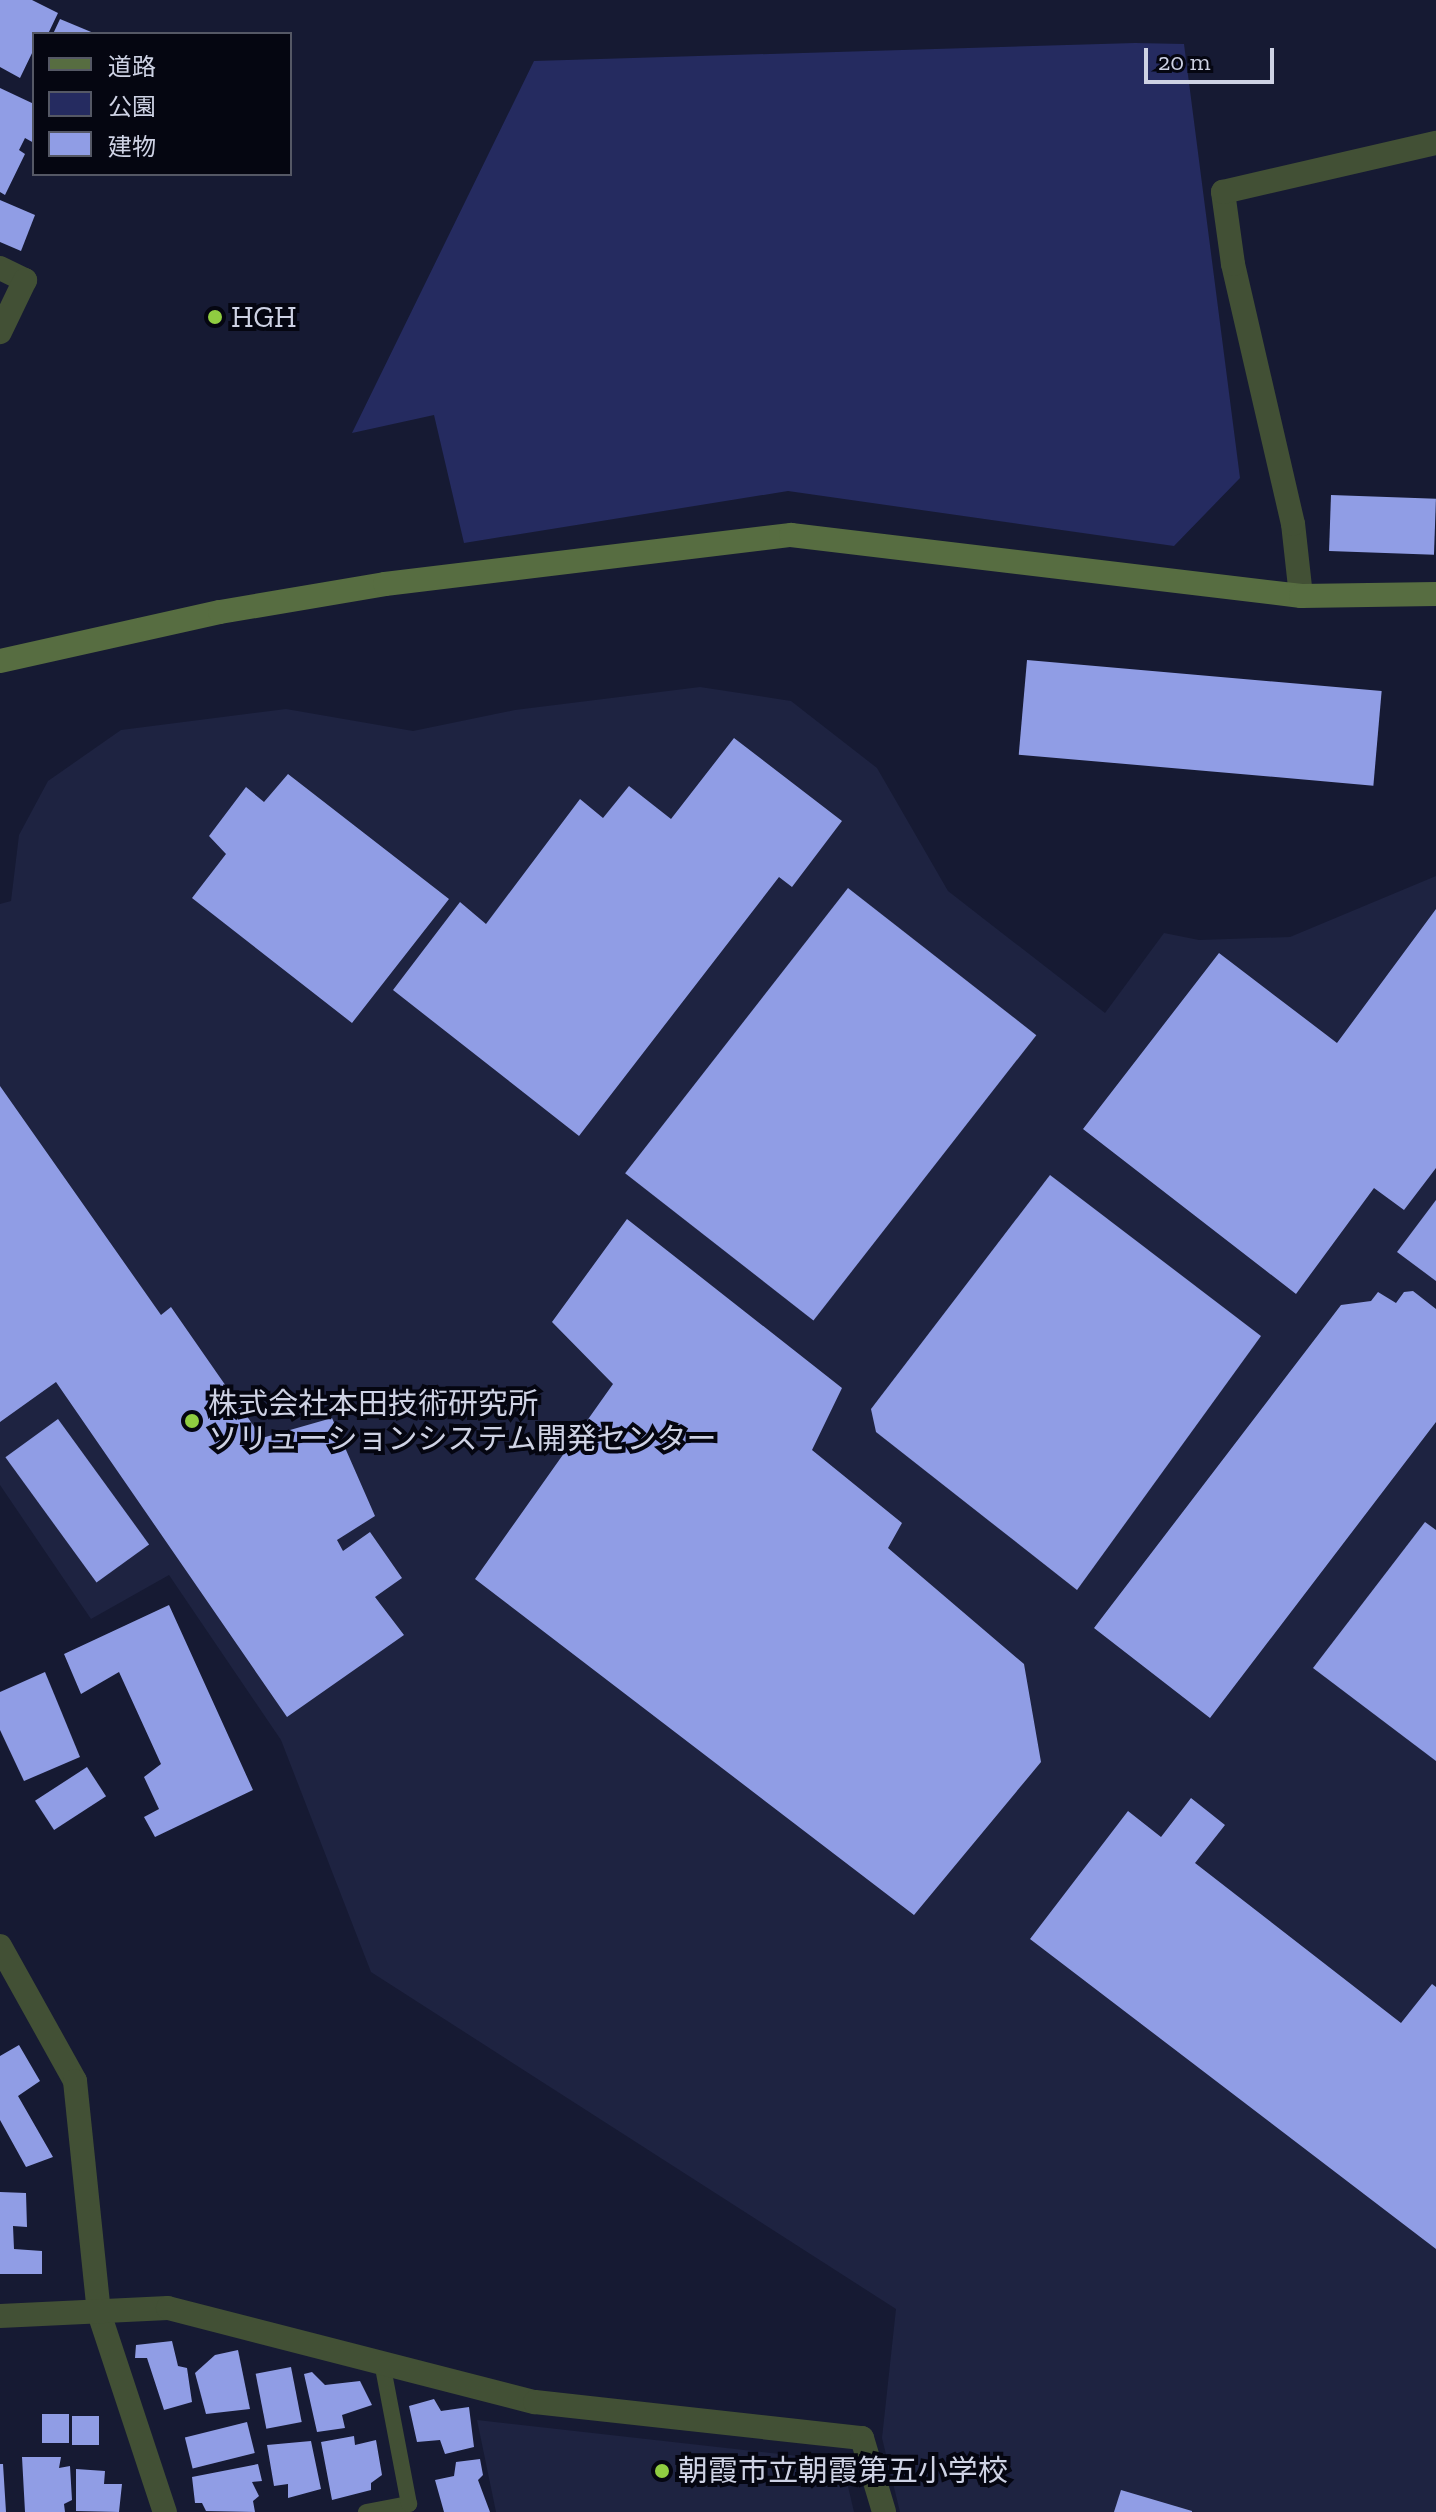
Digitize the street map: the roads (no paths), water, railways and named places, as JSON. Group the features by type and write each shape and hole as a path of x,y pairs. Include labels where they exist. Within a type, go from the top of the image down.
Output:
{"street":[{"path":"1301,596 1293,524 1233,264 1223,192 1436,143"},
{"path":"0,268 25,280 0,332"},
{"path":"0,661 220,612 385,584 791,535 1301,596 1436,594"},
{"path":"0,1946 75,2081 99,2313 165,2512"},
{"path":"0,2316 168,2308 535,2402 862,2438 884,2512"}],"lane":[{"path":"366,2512 409,2504 382,2362"}],"place":[{"name":"HGH","path":"215,317"},
{"name":"株式会社本田技術研究所 ソリューションシステム開発センター","path":"192,1421"},
{"name":"朝霞市立朝霞第五小学校","path":"662,2471"}]}
